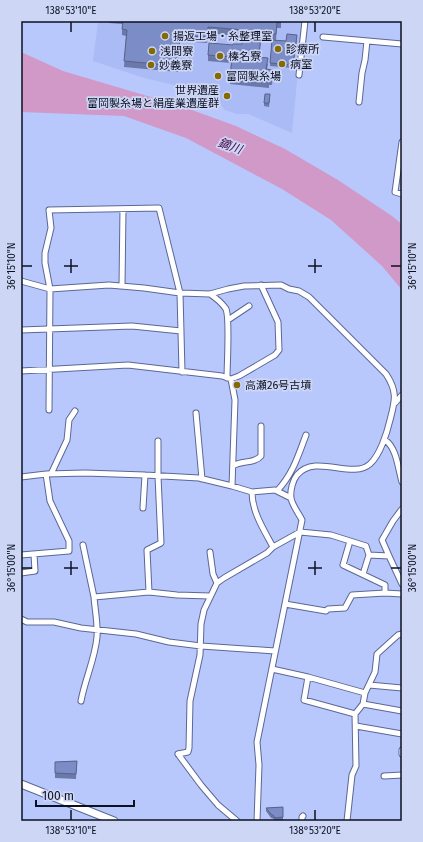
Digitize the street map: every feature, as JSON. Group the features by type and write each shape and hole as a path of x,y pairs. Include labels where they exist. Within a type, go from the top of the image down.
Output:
{"street":[{"path":"299,75 305,21"},
{"path":"323,37 402,44"},
{"path":"359,102 367,41"},
{"path":"402,142 395,192 402,194"},
{"path":"50,410 50,289 45,263 45,253 51,228 49,210 159,208 180,293 182,372"},
{"path":"122,286 123,209"},
{"path":"21,281 50,289 109,285 180,293 210,294 228,289 261,285 281,285 289,289 299,291 309,297 386,374 392,383 395,394 394,404 385,440 369,465 357,469 329,466 310,466 293,479 291,498 302,520 257,742 259,765 257,821"},
{"path":"21,371 128,365 229,379 248,372 275,355 279,350 278,322 261,285"},
{"path":"210,294 219,301 226,310 228,320 229,379 234,400 232,486"},
{"path":"228,320 249,306"},
{"path":"21,330 132,326 181,331"},
{"path":"394,404 402,395"},
{"path":"21,555 69,551 69,541 50,501 48,474 67,440 69,420 76,410"},
{"path":"196,414 202,479"},
{"path":"233,466 239,462 258,459 260,456 261,426"},
{"path":"277,491 286,481 293,468 306,435"},
{"path":"385,440 389,443 398,462 402,482"},
{"path":"149,592 148,550 161,543 158,441"},
{"path":"21,477 48,474 145,475 202,479 252,492 275,490 291,498"},
{"path":"143,508 145,475"},
{"path":"252,492 257,518 273,547"},
{"path":"402,509 392,521 382,540 402,584"},
{"path":"237,821 214,800 178,754 188,752 189,748 190,701 201,646 201,624 204,610 210,596 217,583 224,578 300,532 331,535 366,546 369,555 364,574"},
{"path":"350,541 343,565 385,585 385,593"},
{"path":"81,700 89,675 97,639 94,597 83,545"},
{"path":"210,552 213,574 217,583"},
{"path":"21,573 35,571 34,554"},
{"path":"369,555 389,556"},
{"path":"94,597 149,592 210,596"},
{"path":"285,604 326,611 328,609 345,608 352,595 385,593 402,594"},
{"path":"21,620 26,622 54,622 97,630 136,634 169,642 201,646 276,651"},
{"path":"347,821 352,775 356,766 355,714 363,704 365,693 375,672 377,654 398,635 402,634"},
{"path":"272,669 308,677 365,693"},
{"path":"308,677 304,700 355,714"},
{"path":"369,685 402,688"},
{"path":"363,704 402,711"},
{"path":"356,726 402,734"},
{"path":"384,776 402,775"},
{"path":"21,784 99,819 114,821"}],"shaded area":[{"name":"富岡製糸場","path":"98,21 303,21 292,133 248,114 237,114 225,110 219,103 195,90 144,78 93,61"}],"water":[{"name":"鏑川","path":"21,52 63,71 181,106 236,126 285,149 338,180 402,224 402,290 382,266 331,220 282,189 186,138 124,116 21,112"}],"building":[{"path":"123,21 281,21 277,22 276,34 261,33 259,57 268,58 266,69 273,70 272,79 269,79 269,82 230,78 232,57 208,55 209,43 233,45 242,44 244,30 208,27 207,37 180,35 178,66 124,61 127,30 122,29"},
{"path":"287,34 297,35 293,65 270,63 272,40 286,41"},
{"path":"265,94 270,94 269,103 264,103"},
{"path":"77,761 76,774 55,773 55,762"},
{"path":"283,807 283,817 274,818 274,816 266,808"}],"place":[{"name":"揚返工場・糸整理室","path":"165,36"},
{"name":"診療所","path":"278,49"},
{"name":"浅間寮","path":"152,51"},
{"name":"榛名寮","path":"220,56"},
{"name":"病室","path":"282,64"},
{"name":"妙義寮","path":"151,65"},
{"name":"富岡製糸場","path":"218,76"},
{"name":"世界遺産 富岡製糸場と絹産業遺産群","path":"227,96"},
{"name":"高瀬26号古墳","path":"237,385"}]}
